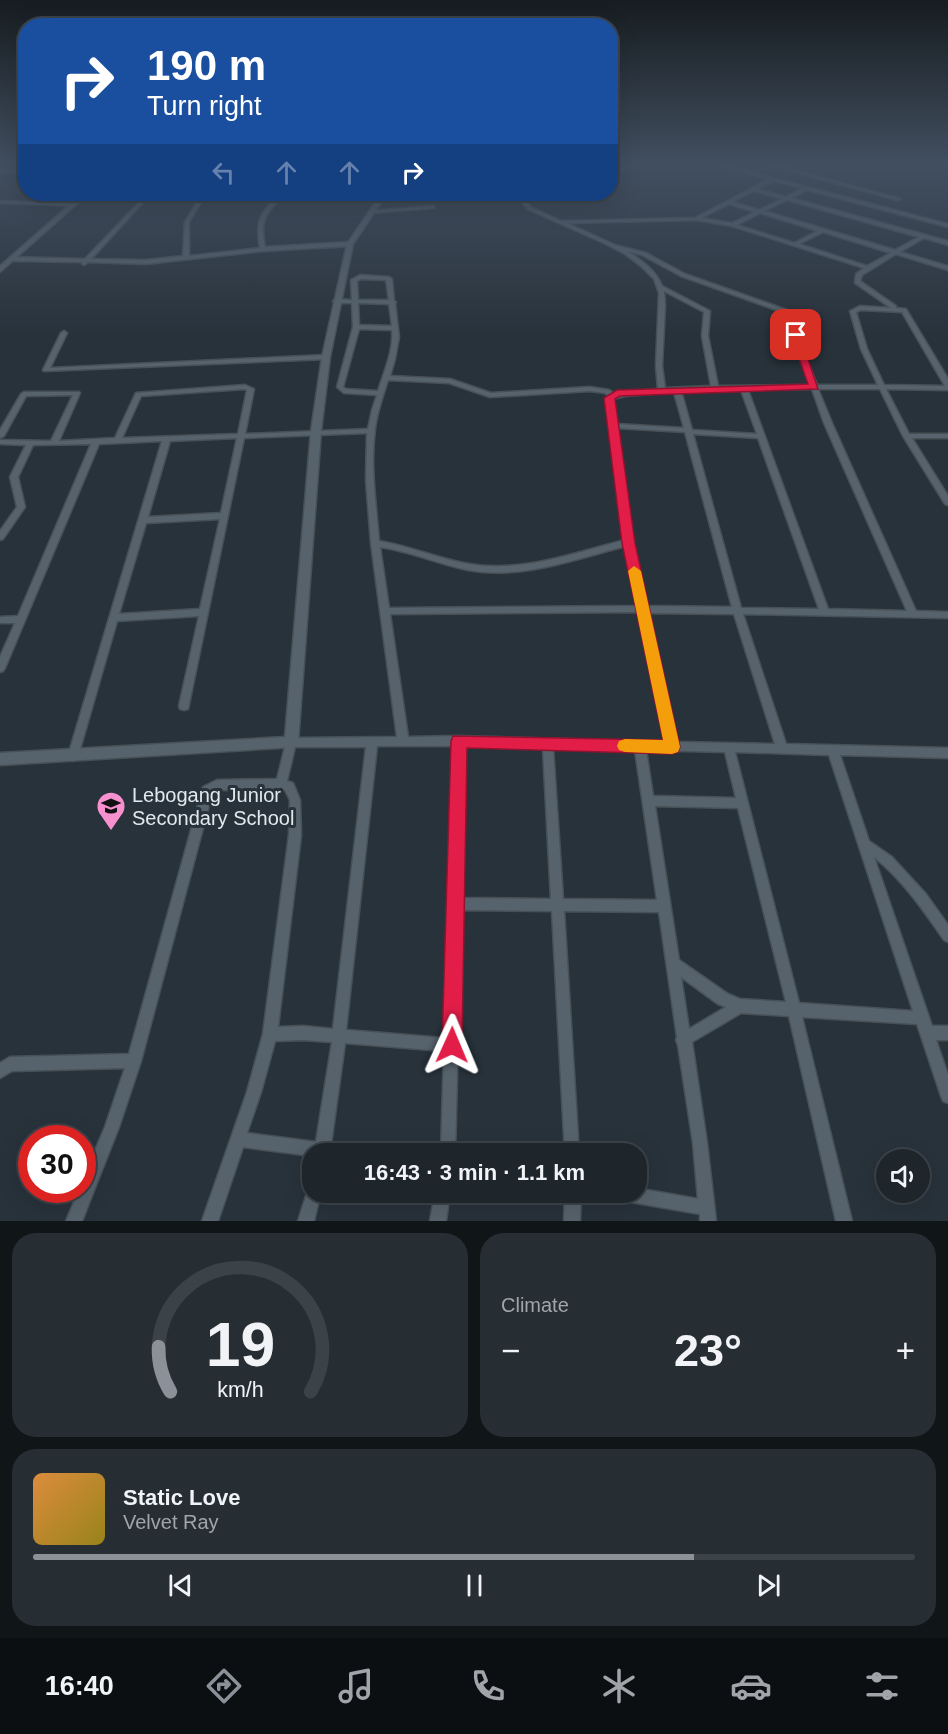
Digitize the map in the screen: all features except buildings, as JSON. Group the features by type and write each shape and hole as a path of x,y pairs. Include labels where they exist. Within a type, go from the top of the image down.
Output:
{"street":[{"path":"0,270 55,221"},
{"path":"84,262 123,221"},
{"path":"186,258 188,221"},
{"path":"261,221 259,235 263,249"},
{"path":"281,784 291,743 316,431 326,357 336,301 350,244 364,221"},
{"path":"558,222 605,221"},
{"path":"708,221 733,225 868,268"},
{"path":"733,225 742,221"},
{"path":"792,221 948,267"},
{"path":"870,221 948,243"},
{"path":"929,221 948,226"},
{"path":"558,222 609,245 644,266 653,274 661,287 706,311 705,336 715,389"},
{"path":"794,245 823,230"},
{"path":"385,378 450,381 490,395 590,389 607,391 612,395 662,390 948,386 906,311 895,308 857,282 859,274 924,236"},
{"path":"12,259 84,262 186,258 263,249 350,244"},
{"path":"609,245 644,254 698,280 783,309 796,335 814,387 913,615"},
{"path":"380,393 341,389 356,327 356,279 389,279 396,328 392,359 380,393 371,431 370,480 375,543 403,741"},
{"path":"661,287 657,348 662,390"},
{"path":"336,301 393,302"},
{"path":"895,308 853,311 864,349 882,387 907,436 948,502"},
{"path":"356,327 396,328"},
{"path":"64,333 46,370 326,357"},
{"path":"118,440 138,394 245,387 250,389 184,705"},
{"path":"744,388 825,613"},
{"path":"677,390 737,611 782,749"},
{"path":"0,436 24,394 77,393 54,443"},
{"path":"612,395 609,402 629,543 672,747"},
{"path":"612,426 760,436"},
{"path":"0,442 30,444 316,431 371,431"},
{"path":"907,436 948,436"},
{"path":"73,756 167,438"},
{"path":"0,668 96,441"},
{"path":"0,537 21,507 14,477 30,444"},
{"path":"143,520 222,516"},
{"path":"375,543 395,545 463,566 498,569 522,567 629,543"},
{"path":"384,611 642,609 948,615"},
{"path":"113,618 203,612"},
{"path":"0,620 20,619"},
{"path":"0,759 291,743 403,741 948,753"},
{"path":"448,1143 459,741"},
{"path":"324,1143 339,1037 372,742"},
{"path":"548,744 571,1143"},
{"path":"640,746 674,964 707,1214 647,1199"},
{"path":"729,748 844,1221"},
{"path":"833,750 948,1096"},
{"path":"74,1221 112,1126 134,1061 207,791 217,785 281,784 289,786 294,793 296,822 270,1034 239,1138 210,1221"},
{"path":"648,801 742,803"},
{"path":"864,844 879,853 907,882 948,936"},
{"path":"454,904 664,906"},
{"path":"674,964 723,999 740,1006 923,1018"},
{"path":"683,1040 740,1006"},
{"path":"927,1033 948,1033"},
{"path":"270,1034 452,1045"},
{"path":"0,1071 10,1065 134,1061"},
{"path":"239,1138 302,1148"},
{"path":"306,1221 311,1203"},
{"path":"438,1221 440,1203"},
{"path":"572,1221 573,1203"}],"slow traffic":[{"path":"625,746 672,747 634,571"}],"place":[{"name":"Lebogang Junior Secondary School","path":"111,832"}],"route":[{"path":"452,1045 459,741 672,747 629,543 609,398 624,392 814,387 796,335"}]}
